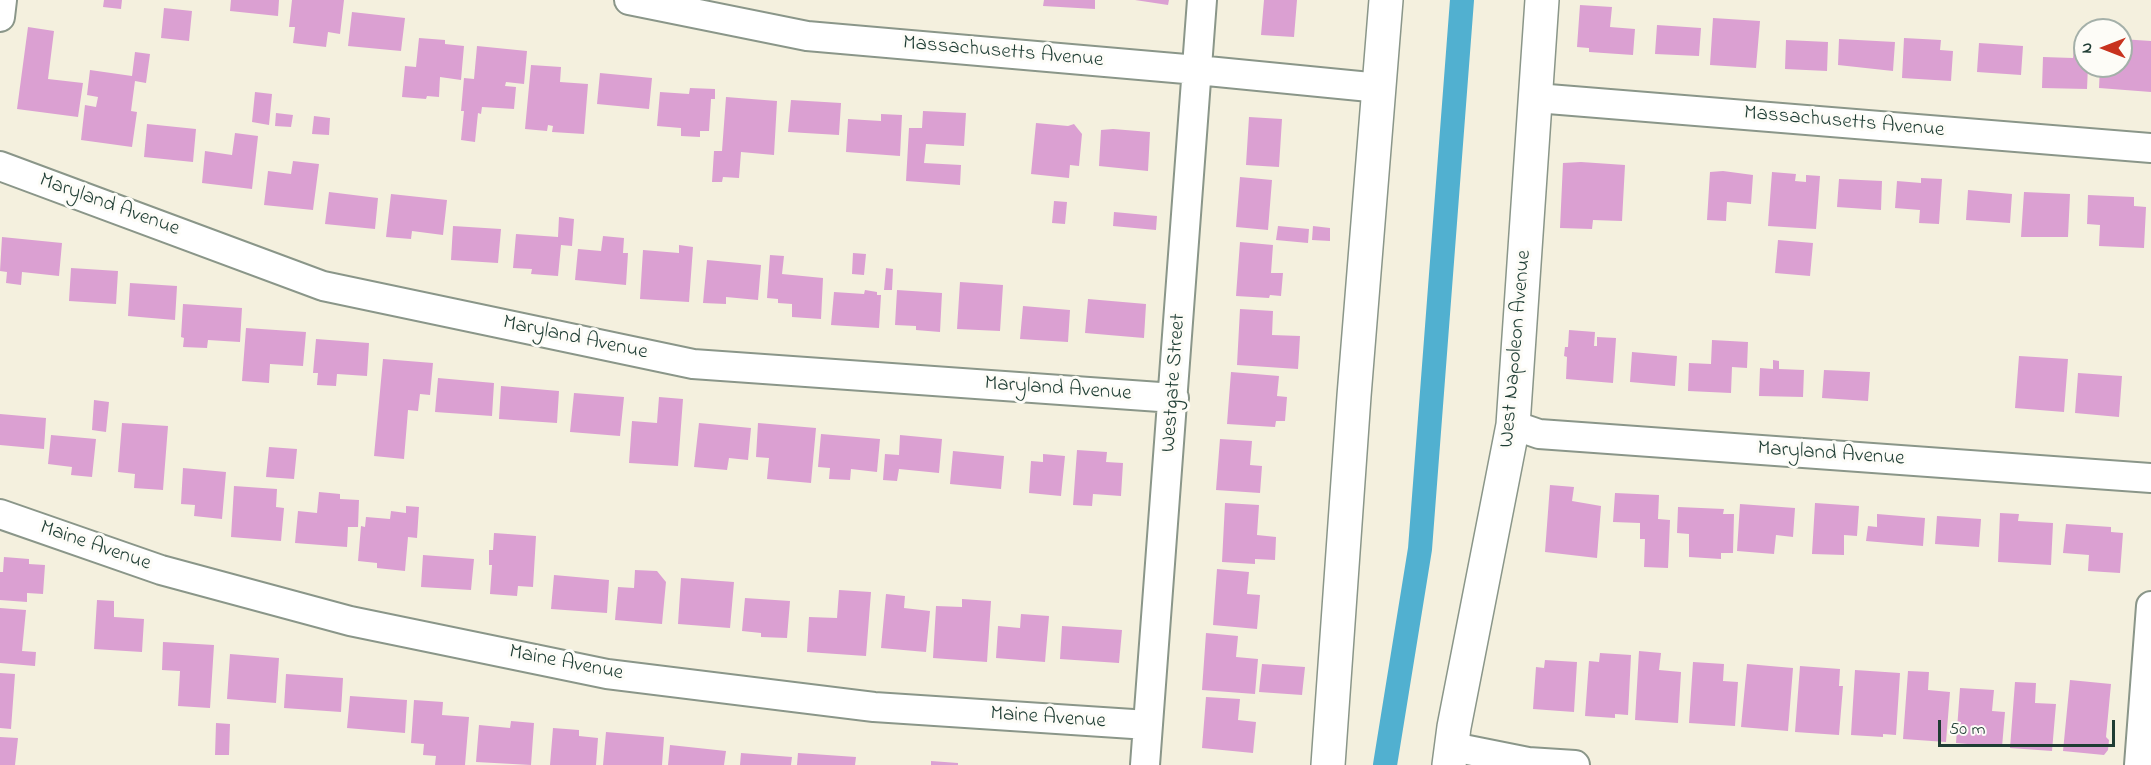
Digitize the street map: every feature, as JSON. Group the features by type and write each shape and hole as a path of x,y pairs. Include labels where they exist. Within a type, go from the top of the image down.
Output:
{"main road":[{"path":"1328,765 1353,396 1386,0"},
{"name":"West Napoleon Avenue","path":"1451,756 1454,727 1513,425 1542,0"}],"street":[{"path":"0,17 2,0"},
{"name":"Massachusetts Avenue","path":"629,0 807,36 1380,88"},
{"name":"Westgate Street","path":"1145,765 1202,0"},
{"name":"Massachusetts Avenue","path":"1536,98 2151,148"},
{"name":"Maryland Avenue","path":"0,166 323,286 693,364 1174,398"},
{"name":"Maryland Avenue","path":"1513,425 1544,435 2151,478"},
{"name":"Maine Avenue","path":"0,514 160,570 350,621 606,674 874,707 1148,725"},
{"path":"2139,765 2151,606"},
{"path":"1451,756 1575,765"}],"building":[{"path":"104,0 122,0 121,9 103,7"},
{"path":"231,0 279,0 278,16 230,11"},
{"path":"292,0 344,0 340,34 328,32 326,47 293,43 295,27 289,27"},
{"path":"1044,0 1095,0 1095,9 1043,6"},
{"path":"1135,0 1169,0 1168,5"},
{"path":"1264,0 1297,0 1294,37 1261,35"},
{"path":"1580,5 1612,7 1610,27 1635,29 1633,55 1589,52 1589,48 1577,47"},
{"path":"164,8 192,11 189,41 161,38"},
{"path":"352,12 405,18 401,51 348,46"},
{"path":"1713,18 1760,21 1756,68 1710,65"},
{"path":"1657,25 1701,28 1699,56 1655,54"},
{"path":"28,27 54,31 48,79 83,83 78,117 17,109"},
{"path":"419,38 445,40 445,44 464,46 461,80 440,77 439,97 427,96 426,99 402,97 405,66 416,67"},
{"path":"1904,38 1941,40 1940,50 1953,51 1951,81 1902,78"},
{"path":"1839,39 1895,42 1893,71 1838,65"},
{"path":"1786,40 1828,42 1827,71 1785,69"},
{"path":"2133,40 2151,41 2151,92 2099,88 2099,78 2133,78"},
{"path":"1979,43 2023,46 2021,75 1977,72"},
{"path":"477,46 527,51 524,84 506,82 505,86 516,87 514,109 482,107 481,114 478,113 475,142 461,140 464,111 461,111 464,78 474,79"},
{"path":"135,52 150,54 146,83 135,81 131,111 137,112 132,147 81,140 85,105 96,107 98,97 87,95 90,70 132,76"},
{"path":"2043,57 2073,58 2073,78 2087,78 2087,89 2042,88"},
{"path":"531,65 561,67 560,82 588,84 584,134 552,132 553,126 548,125 547,131 525,129"},
{"path":"600,73 652,78 649,109 597,104"},
{"path":"690,88 715,89 715,99 711,99 709,131 700,131 700,137 681,136 681,128 657,126 660,92 689,94"},
{"path":"255,92 272,94 269,125 252,122"},
{"path":"726,97 777,101 774,155 741,152 739,178 723,177 722,182 712,182 714,151 722,151"},
{"path":"791,100 841,103 839,135 788,132"},
{"path":"923,111 966,113 964,146 926,144 924,163 961,165 960,185 906,181 909,128 922,128"},
{"path":"276,113 293,115 291,127 275,126"},
{"path":"881,114 902,115 900,156 846,152 848,119 881,121"},
{"path":"314,116 330,118 329,135 312,134"},
{"path":"1249,117 1282,119 1279,167 1246,165"},
{"path":"1036,123 1068,126 1074,124 1082,134 1079,166 1070,165 1069,178 1031,174"},
{"path":"147,124 196,129 193,162 144,157"},
{"path":"1101,130 1150,132 1148,171 1099,166"},
{"path":"235,133 258,136 252,189 202,183 205,151 232,155"},
{"path":"293,161 319,164 313,210 264,205 268,171 291,174"},
{"path":"1563,163 1625,165 1622,221 1593,220 1592,229 1560,228"},
{"path":"1723,171 1753,175 1751,204 1727,202 1726,221 1707,220 1710,172"},
{"path":"1772,172 1796,174 1795,181 1806,182 1806,175 1820,176 1816,229 1768,226"},
{"path":"1240,177 1272,180 1268,230 1236,227"},
{"path":"1921,178 1942,179 1939,224 1919,223 1920,210 1895,208 1897,181 1921,183"},
{"path":"1839,179 1882,181 1881,210 1837,207"},
{"path":"1968,190 2012,194 2010,223 1966,220"},
{"path":"329,192 378,198 375,229 325,224"},
{"path":"2024,192 2070,194 2068,237 2021,237"},
{"path":"391,194 447,200 443,235 412,231 411,239 386,237"},
{"path":"2088,195 2134,197 2134,206 2146,207 2144,248 2099,246 2100,225 2087,224"},
{"path":"1054,201 1067,202 1065,224 1052,223"},
{"path":"1114,212 1157,216 1156,230 1113,226"},
{"path":"559,217 574,219 572,246 561,245 558,276 531,274 532,269 513,268 516,234 558,237"},
{"path":"453,226 501,229 498,263 451,260"},
{"path":"1278,226 1309,229 1308,243 1276,240"},
{"path":"1313,226 1330,228 1330,241 1312,240"},
{"path":"603,236 624,238 623,253 628,253 626,285 575,280 578,249 601,251"},
{"path":"2,237 62,243 59,276 22,272 21,285 6,283 7,272 0,271"},
{"path":"1778,240 1813,243 1810,276 1775,273"},
{"path":"1240,242 1273,245 1271,273 1283,273 1281,296 1270,295 1269,298 1236,296"},
{"path":"679,245 693,247 689,302 640,299 643,250 679,253"},
{"path":"853,253 866,254 864,275 852,274"},
{"path":"770,255 784,256 782,274 823,278 821,319 792,317 792,304 778,303 778,299 767,298"},
{"path":"707,260 761,265 758,300 726,297 726,304 703,303"},
{"path":"71,268 118,271 116,304 69,301"},
{"path":"886,268 893,269 892,290 884,290"},
{"path":"960,282 1003,285 1000,331 957,329"},
{"path":"130,283 177,286 175,320 128,316"},
{"path":"865,290 881,295 879,328 831,325 834,292 864,294"},
{"path":"897,290 942,293 940,332 916,330 916,326 895,325"},
{"path":"1088,299 1146,304 1144,338 1085,333"},
{"path":"183,304 242,308 240,342 208,340 207,348 183,347 184,338 181,337"},
{"path":"1023,306 1070,310 1068,342 1020,339"},
{"path":"1240,309 1273,311 1272,335 1300,336 1298,369 1237,365"},
{"path":"246,328 306,332 303,366 270,364 269,383 242,381"},
{"path":"1569,330 1595,332 1594,346 1597,346 1597,337 1616,338 1613,383 1566,379 1567,357 1564,356 1565,347 1568,347"},
{"path":"316,339 369,343 367,376 337,374 336,386 317,385 318,373 313,373"},
{"path":"1712,340 1748,342 1747,368 1732,367 1731,393 1688,391 1689,363 1711,364"},
{"path":"1632,352 1677,356 1675,386 1630,382"},
{"path":"2019,356 2068,359 2064,412 2015,408"},
{"path":"383,359 433,363 430,395 420,394 418,411 408,410 404,459 374,456"},
{"path":"1773,360 1779,361 1779,369 1804,370 1803,397 1759,396 1760,368 1773,369"},
{"path":"1824,370 1870,372 1868,401 1822,398"},
{"path":"1231,372 1279,376 1277,396 1287,397 1285,421 1276,421 1275,427 1227,424"},
{"path":"2078,373 2122,376 2119,417 2075,413"},
{"path":"438,378 494,383 492,416 435,412"},
{"path":"501,386 559,391 557,423 499,419"},
{"path":"574,393 624,397 620,436 570,432"},
{"path":"659,397 683,399 678,466 629,463 632,421 657,423"},
{"path":"94,400 109,402 106,432 92,430"},
{"path":"0,414 46,418 44,449 0,445"},
{"path":"122,423 168,426 163,490 134,488 135,474 118,472"},
{"path":"699,423 751,428 748,460 729,458 727,470 694,467"},
{"path":"758,423 816,428 811,483 767,479 769,458 756,457"},
{"path":"821,434 880,439 877,472 851,469 850,480 829,479 830,468 818,467"},
{"path":"51,435 96,439 92,477 71,475 72,467 48,464"},
{"path":"900,435 942,439 939,473 899,469 897,481 883,480 885,454 899,455"},
{"path":"1220,439 1252,441 1250,465 1262,466 1260,493 1216,490"},
{"path":"269,447 297,449 294,479 266,477"},
{"path":"1077,450 1107,452 1106,462 1123,463 1121,496 1093,494 1092,506 1073,505"},
{"path":"953,451 1004,456 1001,489 950,484"},
{"path":"1043,454 1065,456 1061,496 1029,493 1031,461 1043,462"},
{"path":"183,468 226,472 222,519 194,516 195,505 181,504"},
{"path":"1550,485 1574,487 1572,501 1601,506 1597,558 1545,552"},
{"path":"234,486 277,489 276,507 284,508 281,541 231,537"},
{"path":"319,492 340,494 340,499 359,500 358,527 348,527 347,547 295,543 298,511 317,513"},
{"path":"1615,493 1659,495 1658,519 1670,520 1668,568 1644,567 1645,539 1640,539 1640,523 1613,522"},
{"path":"1225,503 1259,505 1257,535 1276,537 1275,560 1255,559 1255,564 1222,562"},
{"path":"1815,503 1859,506 1857,536 1844,535 1844,555 1812,554"},
{"path":"1740,504 1795,508 1793,537 1776,535 1774,554 1737,551"},
{"path":"406,506 419,507 417,538 408,537 405,571 377,568 377,563 358,561 361,526 365,527 366,517 390,519 391,511 406,513"},
{"path":"1678,507 1724,509 1723,514 1734,514 1733,553 1721,553 1721,559 1689,557 1689,534 1677,533"},
{"path":"2000,513 2019,514 2018,521 2053,523 2051,565 1998,562"},
{"path":"1877,514 1925,518 1923,546 1866,541 1868,526 1877,527"},
{"path":"1937,516 1981,519 1979,547 1935,544"},
{"path":"2066,524 2111,527 2111,532 2123,533 2120,573 2088,571 2089,555 2063,553"},
{"path":"494,533 536,536 533,587 518,586 517,596 490,594 492,565 489,565 489,550 493,550"},
{"path":"423,555 474,559 471,590 421,587"},
{"path":"4,557 29,559 29,564 45,565 43,594 27,593 27,602 0,600 0,572 3,572"},
{"path":"1217,569 1249,572 1247,594 1260,595 1257,629 1213,625"},
{"path":"635,570 657,571 666,582 662,624 615,620 618,587 634,588"},
{"path":"554,575 609,580 607,613 551,609"},
{"path":"681,578 734,582 730,628 678,624"},
{"path":"839,590 871,592 866,656 807,652 809,617 837,618"},
{"path":"886,594 905,596 904,608 930,611 926,652 881,648"},
{"path":"745,598 790,601 787,638 761,637 761,633 742,631"},
{"path":"962,599 991,601 987,662 933,658 936,606 962,607"},
{"path":"97,600 114,601 114,617 144,619 142,652 94,649"},
{"path":"0,608 26,610 22,651 36,652 35,666 0,663"},
{"path":"1021,614 1049,616 1045,662 996,658 998,626 1020,628"},
{"path":"1062,626 1122,630 1119,663 1060,659"},
{"path":"1206,633 1238,636 1236,657 1258,659 1255,694 1202,690"},
{"path":"163,642 214,645 210,708 178,706 180,671 162,670"},
{"path":"1639,651 1661,653 1659,670 1681,672 1678,723 1635,720"},
{"path":"1600,653 1631,655 1628,715 1615,714 1615,718 1585,716 1589,661 1599,662"},
{"path":"230,654 279,658 276,703 227,699"},
{"path":"1545,660 1577,662 1574,712 1533,709 1536,667 1544,668"},
{"path":"1693,662 1724,664 1723,681 1738,682 1735,726 1689,723"},
{"path":"1262,664 1305,667 1302,695 1259,692"},
{"path":"1747,664 1793,668 1788,731 1741,727"},
{"path":"1800,666 1840,669 1839,686 1843,686 1839,735 1795,732"},
{"path":"1855,670 1900,673 1896,735 1883,734 1883,737 1851,735"},
{"path":"1908,671 1929,672 1928,690 1950,692 1946,742 1903,739"},
{"path":"0,673 15,674 11,729 0,728"},
{"path":"286,674 343,678 341,712 284,708"},
{"path":"2070,680 2111,684 2106,737 2109,740 2108,750 2104,755 2063,751"},
{"path":"2015,682 2036,683 2035,703 2056,704 2052,751 2010,748"},
{"path":"1960,688 1994,690 1992,711 2005,712 2002,747 1956,743"},
{"path":"350,696 407,700 405,733 347,728"},
{"path":"1206,697 1240,699 1238,720 1256,722 1253,753 1202,748"},
{"path":"414,700 443,702 442,715 469,717 465,765 435,765 436,756 423,755 424,744 411,743"},
{"path":"511,721 534,723 531,765 476,762 479,725 510,728"},
{"path":"216,723 230,724 229,755 215,755"},
{"path":"553,728 579,730 579,736 598,738 596,765 550,765"},
{"path":"606,732 664,737 662,765 603,765"},
{"path":"0,737 18,738 15,765 0,765"},
{"path":"670,745 726,751 724,765 668,765"},
{"path":"741,753 792,757 791,765 740,765"},
{"path":"798,753 856,757 855,765 797,765"},
{"path":"931,761 958,763 958,765 931,765"}],"waterway":[{"path":"1385,765 1420,549 1462,0"}]}
